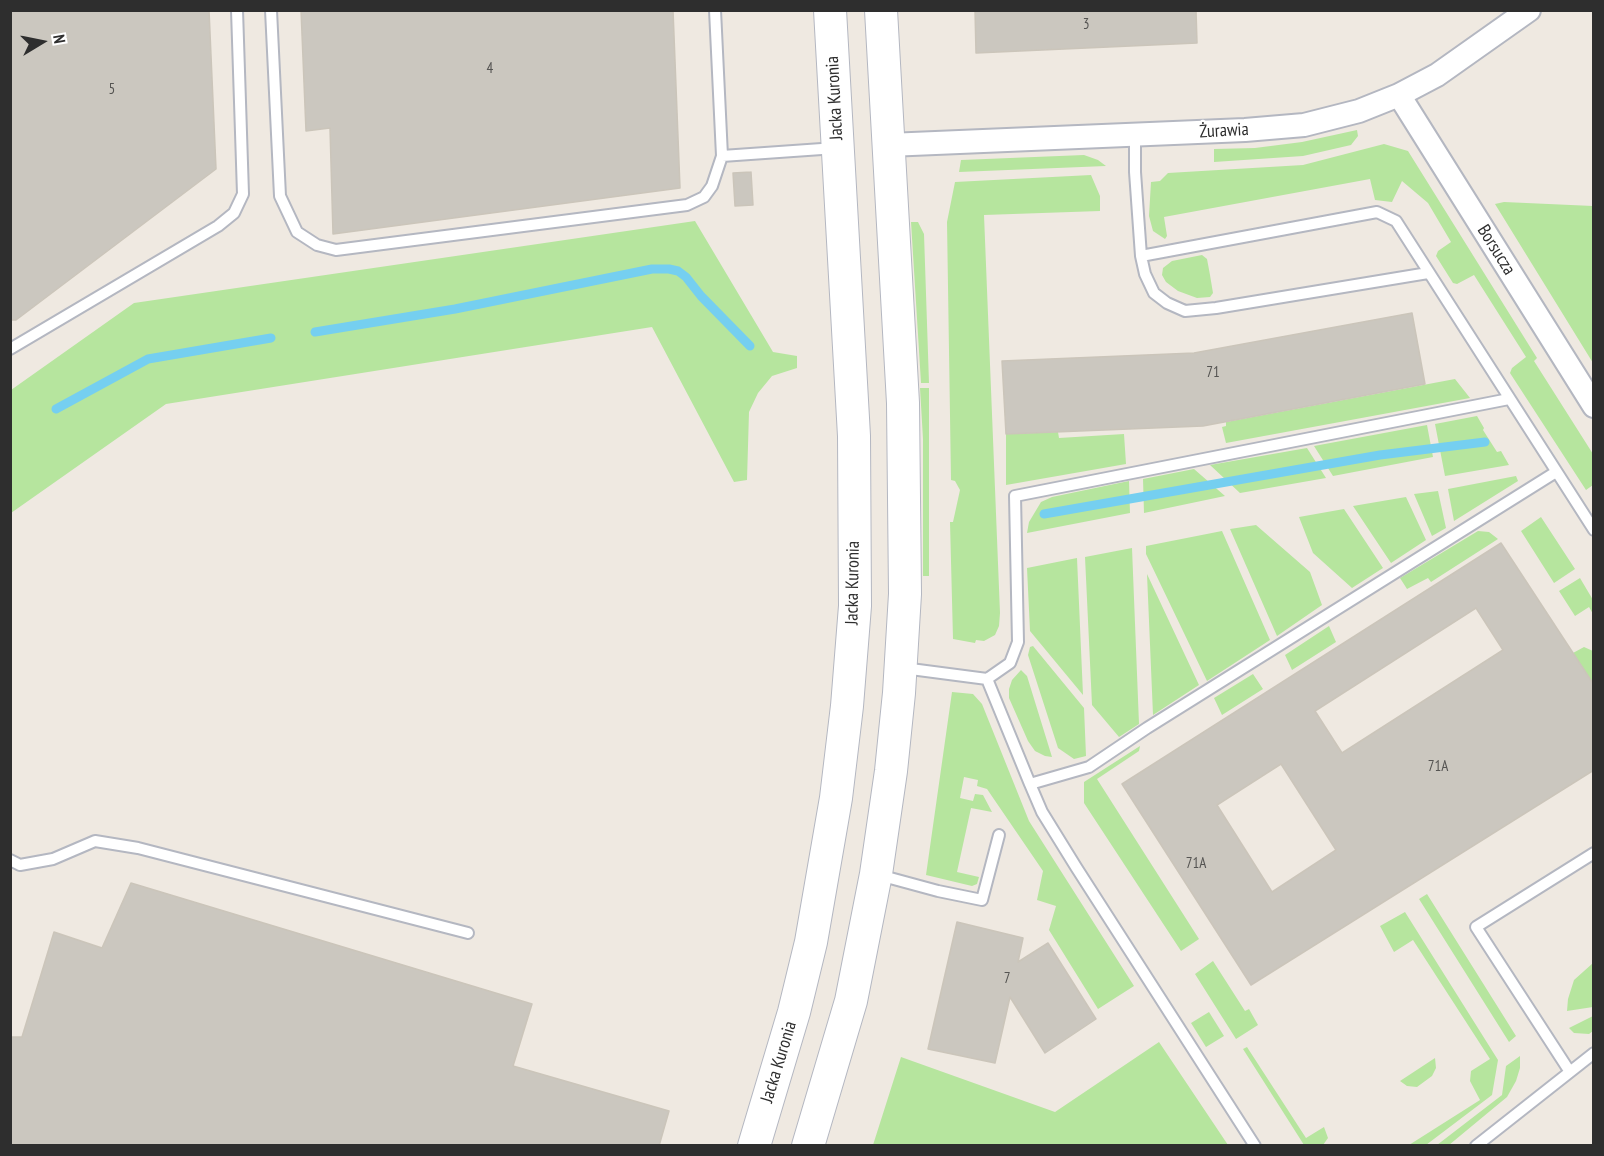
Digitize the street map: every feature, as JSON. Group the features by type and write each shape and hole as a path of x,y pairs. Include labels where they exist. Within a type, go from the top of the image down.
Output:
{"main road":[{"name":"Jacka Kuronia","path":"754,1146 794,1012 811,942 836,798 847,706 855,606 854,436 830,10"},
{"path":"808,1146 851,1001 876,874 891,771 905,594 903,403 881,10"},
{"path":"838,147 888,145"}],"street":[{"name":"Żurawia","path":"888,145 1245,130 1304,125 1359,111 1399,95 1437,75 1529,10"},
{"name":"Borsucza","path":"1399,95 1593,406"}],"lane":[{"path":"10,349 218,226 234,213 243,194 237,10"},
{"path":"271,10 280,196 297,232 317,245 336,250 687,205 704,197 712,186 722,156 715,10"},
{"path":"1135,135 1135,172 1141,256 1145,274 1154,293 1167,303 1185,311 1216,308 1428,273"},
{"path":"722,156 838,147"},
{"path":"1141,256 1377,212 1396,221 1593,530"},
{"path":"900,668 987,679 1010,663 1018,642 1015,496 1509,399"},
{"path":"1030,784 1089,767 1147,728 1556,472"},
{"path":"987,679 1042,812 1255,1146"},
{"path":"876,874 982,900 999,835"},
{"path":"10,860 20,865 53,859 95,841 138,848 468,933"},
{"path":"1570,1072 1476,927 1593,853"},
{"path":"1476,1146 1593,1053"}],"green space":[{"path":"1357,130 1358,136 1351,145 1303,156 1214,162 1214,149 1255,148 1302,142"},
{"path":"1384,144 1408,151 1537,358 1534,361 1593,454 1593,485 1586,490 1510,373 1512,368 1526,357 1474,275 1457,284 1453,283 1436,256 1438,251 1451,242 1428,203 1402,181 1392,202 1375,200 1370,179 1164,217 1167,236 1165,239 1153,231 1149,216 1151,182 1160,181 1168,173 1303,165"},
{"path":"1084,155 1106,166 959,172 961,160"},
{"path":"1091,175 1100,196 1100,211 984,215 1000,613 999,626 995,635 984,641 976,640 975,643 953,639 950,522 953,522 960,490 955,481 951,480 947,222 955,182"},
{"path":"1504,202 1593,206 1593,363 1495,204"},
{"path":"695,221 773,352 797,356 797,368 772,376 758,393 749,412 747,480 734,482 652,327 166,404 11,513 11,390 134,303"},
{"path":"911,222 918,222 924,234 929,383 921,383"},
{"path":"1202,255 1207,259 1213,293 1210,297 1197,298 1178,291 1166,282 1162,275 1163,268 1172,261"},
{"path":"1455,379 1470,398 1226,443 1222,427 1226,426 1226,422"},
{"path":"920,388 929,388 929,576 923,576 923,439"},
{"path":"1477,416 1497,452 1501,451 1509,465 1445,476 1435,424"},
{"path":"1427,425 1433,457 1333,476 1314,446"},
{"path":"1058,432 1059,438 1124,434 1126,464 1006,485 1006,434"},
{"path":"1307,448 1326,478 1240,493 1210,465"},
{"path":"1194,469 1225,496 1144,513 1143,479"},
{"path":"1516,476 1518,481 1454,521 1448,489"},
{"path":"1129,481 1130,513 1027,533 1029,522 1041,502 1052,497"},
{"path":"1438,491 1446,528 1432,536 1414,494"},
{"path":"1406,497 1426,540 1391,563 1353,506"},
{"path":"1344,509 1383,568 1352,588 1313,553 1299,517"},
{"path":"1541,517 1575,569 1554,583 1521,531"},
{"path":"1256,525 1310,572 1322,605 1277,636 1230,529"},
{"path":"1222,531 1270,640 1207,681 1146,554 1146,546"},
{"path":"1478,531 1489,532 1498,539 1431,582 1428,578 1407,589 1400,578"},
{"path":"1132,548 1139,724 1119,737 1092,705 1085,557"},
{"path":"1077,558 1083,695 1030,631 1027,568"},
{"path":"1147,574 1199,685 1153,715"},
{"path":"1580,578 1593,600 1593,614 1589,607 1575,616 1559,591"},
{"path":"1329,626 1336,642 1292,670 1285,655"},
{"path":"1033,646 1084,708 1086,756 1074,759 1058,748 1028,655 1030,647"},
{"path":"1584,647 1593,651 1593,685 1573,653"},
{"path":"1021,670 1027,676 1052,757 1035,751 1028,741 1009,698 1012,680"},
{"path":"1253,674 1263,689 1222,715 1214,698"},
{"path":"952,692 973,694 982,704 1029,821 1134,986 1098,1009 1049,930 1056,906 1037,900 1043,871 987,789 977,786 978,780 964,777 960,798 973,801 975,794 983,795 992,812 971,808 957,872 979,877 977,884 972,886 926,875"},
{"path":"1140,746 1139,751 1097,779 1199,939 1181,951 1084,803 1084,782"},
{"path":"1427,894 1516,1036 1509,1042 1419,899"},
{"path":"1405,912 1498,1060 1492,1095 1426,1145 1409,1145 1480,1100 1470,1081 1471,1071 1490,1059 1413,940 1394,952 1380,926"},
{"path":"1213,961 1245,1011 1249,1009 1258,1025 1236,1039 1195,974"},
{"path":"1593,963 1593,1007 1567,1011 1574,980"},
{"path":"1209,1012 1224,1036 1206,1047 1191,1023"},
{"path":"1593,1016 1593,1031 1589,1034 1574,1033 1569,1028"},
{"path":"1159,1042 1228,1145 873,1145 901,1057 1055,1112"},
{"path":"1247,1047 1306,1138 1324,1127 1328,1138 1323,1145 1304,1145 1243,1049"},
{"path":"1520,1056 1520,1068 1516,1081 1507,1097 1449,1145 1437,1145 1502,1095 1506,1066"},
{"path":"1435,1058 1436,1068 1432,1076 1417,1087 1407,1086 1400,1081"}],"building":[{"path":"10,10 209,10 216,169 16,320 10,320"},
{"path":"301,10 673,10 680,188 333,234 330,128 306,131"},
{"path":"975,10 1196,10 1197,43 976,53"},
{"path":"751,172 753,205 735,206 733,173"},
{"path":"1412,313 1425,384 1203,426 1006,434 1002,361 1194,353"},
{"path":"1501,543 1594,685 1594,770 1251,985 1122,784","holes":["1476,608 1503,650 1342,753 1315,711","1281,764 1336,850 1272,892 1217,805"]},
{"path":"131,883 532,1004 513,1066 669,1111 659,1146 10,1146 10,1037 22,1037 54,932 102,948"},
{"path":"957,922 1023,938 1018,962 1048,943 1096,1019 1045,1053 1010,997 995,1063 928,1049"}],"waterway":[{"path":"315,332 455,309 652,269 669,269 678,271 686,277 701,296 750,346"},
{"path":"56,409 148,359 271,338"},
{"path":"1044,514 1380,455 1485,442"}]}
